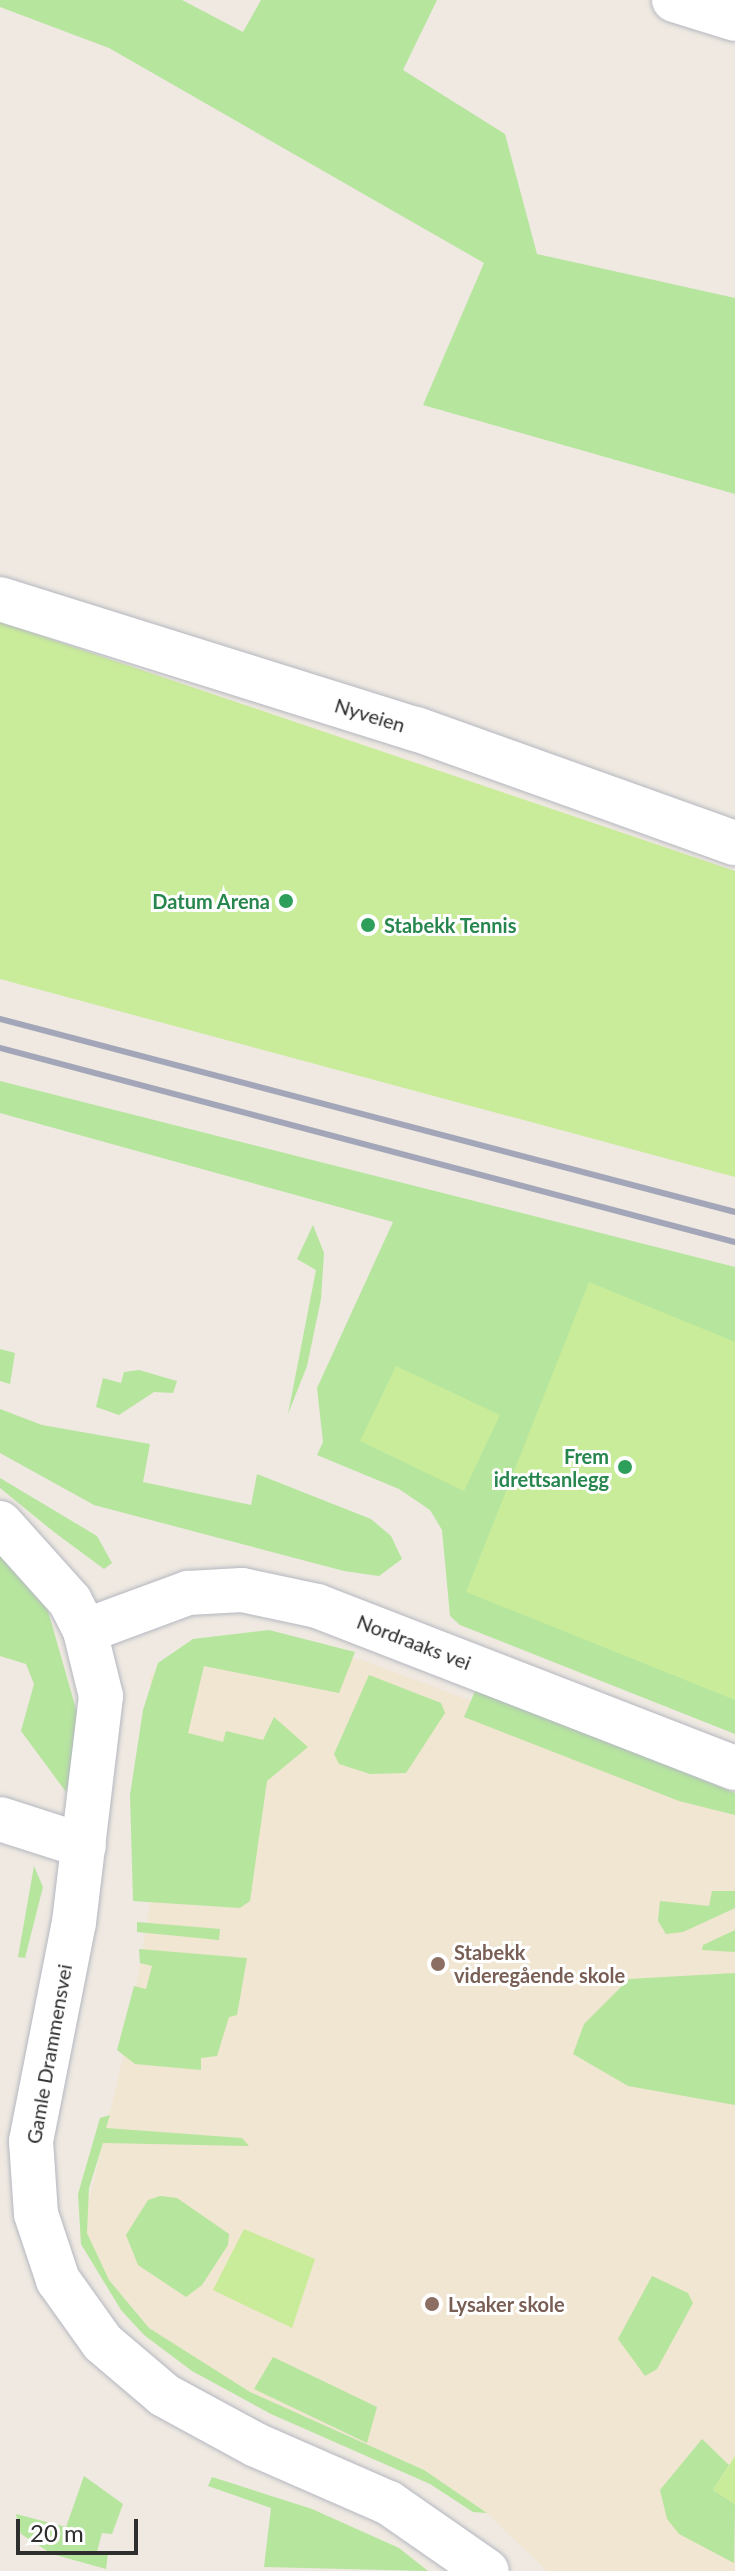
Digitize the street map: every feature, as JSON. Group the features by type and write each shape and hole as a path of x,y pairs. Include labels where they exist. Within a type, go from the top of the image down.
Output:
{"street":[{"path":"674,0 735,19"},
{"name":"Nyveien","path":"0,599 416,729 735,843"},
{"name":"Gamle Drammensvei","path":"0,1523 56,1583 85,1631 101,1696 84,1846 31,2141 36,2214 58,2280 103,2343 164,2395 256,2445 389,2503 487,2571"},
{"name":"Nordraaks vei","path":"85,1631 188,1593 242,1590 302,1602 409,1639 735,1768"},
{"path":"0,1819 84,1846"}],"shaded area":[{"path":"217,1636 362,1660 735,1800 735,2571 547,2571 487,2513 424,2470 250,2392 189,2356 149,2328 109,2280 87,2233 86,2212 127,2041 153,1887 150,1675"}],"green space":[{"path":"0,0 182,0 243,32 261,0 437,0 403,70 505,134 537,254 735,298 735,494 423,405 484,263 109,48 0,7"},
{"name":"Stabekk Tennis","path":"0,622 735,871 735,1177 0,979"},
{"path":"0,1081 735,1267 735,1734 460,1625 450,1616 442,1530 430,1510 399,1489 317,1455 323,1442 317,1388 393,1222 0,1113"},
{"path":"313,1225 324,1253 321,1299 307,1366 288,1414 316,1270 297,1259"},
{"name":"Frem idrettsanlegg","path":"589,1282 735,1342 735,1700 466,1592"},
{"path":"0,1349 15,1353 10,1384 0,1381"},
{"path":"396,1366 500,1415 464,1491 360,1441"},
{"path":"139,1370 177,1381 173,1393 154,1392 119,1415 96,1407 103,1378 121,1383 124,1372"},
{"path":"0,1409 42,1425 150,1444 143,1482 251,1505 257,1474 371,1519 391,1536 402,1559 379,1576 344,1571 94,1505 0,1453"},
{"path":"0,1478 97,1536 112,1563 104,1569 54,1532 0,1488"},
{"path":"0,1556 48,1611 80,1723 66,1792 21,1731 34,1684 26,1664 0,1656"},
{"path":"269,1630 355,1652 339,1693 204,1666 188,1733 223,1742 226,1731 263,1740 274,1717 308,1747 267,1781 250,1901 240,1908 133,1901 130,1795 143,1710 158,1663 193,1639"},
{"path":"369,1675 441,1703 445,1713 406,1773 370,1774 339,1764 334,1754"},
{"path":"476,1689 735,1793 735,1815 679,1801 464,1717"},
{"path":"34,1866 43,1887 25,1958 18,1957"},
{"path":"712,1891 735,1891 735,1908 683,1932 666,1934 658,1921 660,1901 709,1906"},
{"path":"137,1922 220,1929 219,1940 137,1932"},
{"path":"735,1930 735,1952 702,1950 703,1945"},
{"path":"139,1949 247,1958 237,2015 229,2017 217,2056 201,2058 201,2070 135,2064 117,2050 134,1986 146,1989 152,1966 140,1963"},
{"path":"735,1973 735,2105 628,2086 573,2054 584,2024 629,1979"},
{"path":"110,2115 106,2128 242,2138 249,2146 103,2143 89,2188 87,2233 109,2280 149,2328 250,2392 424,2470 487,2513 473,2512 430,2484 271,2414 192,2371 144,2335 121,2310 81,2244 78,2194 100,2118"},
{"path":"160,2196 177,2198 229,2234 228,2245 202,2285 186,2297 138,2265 126,2235 148,2200"},
{"path":"244,2229 315,2259 292,2328 213,2290"},
{"path":"652,2276 688,2293 693,2303 657,2369 645,2376 618,2339"},
{"path":"273,2357 377,2407 367,2443 254,2389"},
{"path":"702,2439 729,2465 713,2490 735,2504 734,2563 679,2534 667,2519 660,2490"},
{"path":"735,2456 735,2504 713,2490"},
{"path":"84,2476 123,2504 112,2534 102,2533 97,2552 108,2554 106,2569 52,2554 21,2534 16,2514 66,2527"},
{"path":"212,2477 312,2509 399,2548 428,2571 264,2567 271,2508 208,2486"}],"railway":[{"path":"0,1019 735,1212"},
{"path":"0,1048 735,1242"}],"place":[{"name":"Datum Arena","path":"286,901"},
{"name":"Stabekk Tennis","path":"368,925"},
{"name":"Frem idrettsanlegg","path":"625,1467"},
{"name":"Stabekk videregående skole","path":"438,1964"},
{"name":"Lysaker skole","path":"432,2304"}]}
